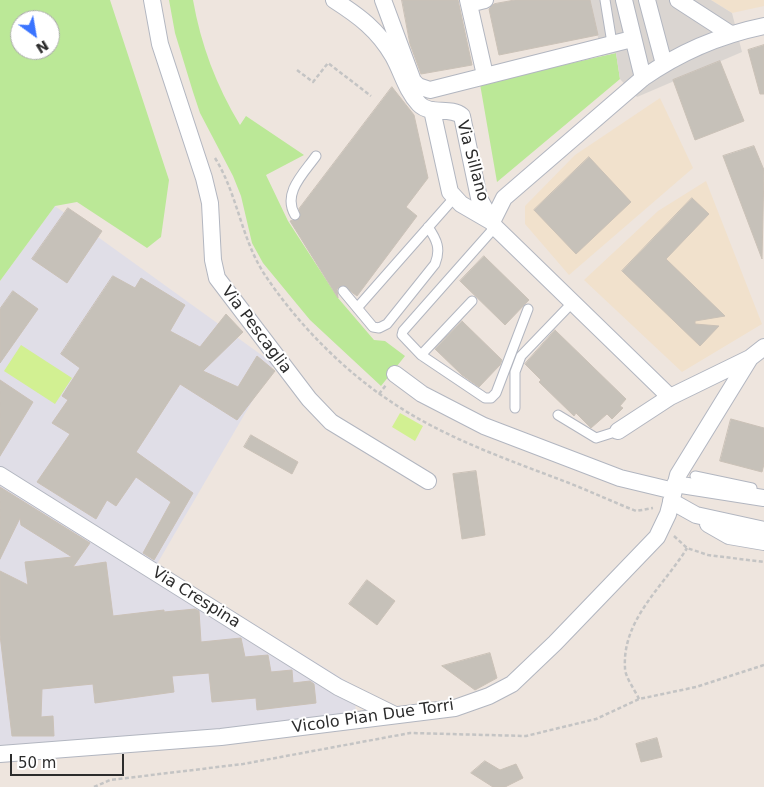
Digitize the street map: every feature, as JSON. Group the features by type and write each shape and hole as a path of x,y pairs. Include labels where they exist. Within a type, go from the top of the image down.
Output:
{"street":[{"name":"Via Pescaglia","path":"152,0 160,44 194,142 208,194 213,223 214,267 217,278 309,399 331,422 428,481"},
{"path":"334,0 364,19 376,32 392,55 407,88 421,106 432,110"},
{"path":"383,0 412,81 418,86 430,90 632,39"},
{"path":"485,0 468,2 485,75"},
{"path":"624,0 643,78"},
{"path":"647,0 664,64"},
{"path":"678,0 729,34"},
{"path":"494,224 504,198 643,78 664,64 729,34 764,26"},
{"name":"Via Sillano","path":"494,224 479,198 462,116 456,111 432,110 450,192 454,198 494,224 572,303 670,397"},
{"path":"618,430 670,397 750,358 764,347"},
{"name":"Vicolo Pian Due Torri","path":"0,754 221,737 455,708 489,696 512,684 556,643 657,537 668,514 673,492 692,450 750,358"},
{"path":"395,374 422,394 484,426 620,478 673,492 764,498"},
{"name":"Via Crespina","path":"0,475 338,687 395,715"},
{"path":"673,492 696,516 722,533 764,542"},
{"path":"696,516 764,530"}],"lane":[{"path":"605,0 612,43"},
{"path":"295,215 290,201 292,192 316,156"},
{"path":"357,308 454,198"},
{"path":"494,224 403,331 404,339 421,355 485,398 491,398 496,393 528,309"},
{"path":"343,291 372,327 379,328 388,324 435,264 440,253 436,238 428,227"},
{"path":"421,355 472,301"},
{"path":"515,408 516,372 521,356 572,303"},
{"path":"558,415 596,438 618,430"},
{"path":"695,476 764,491"}],"path":[{"path":"297,70 313,82 328,63 371,96"},
{"path":"639,699 624,669 628,638 648,600 674,569 686,548 708,555 764,562"},
{"path":"94,787 110,780 244,764 410,733 526,736 596,720 639,699 696,687 764,665"}],"shaded area":[{"path":"590,0 711,0 732,13 742,52 637,97 620,79 616,53 602,56"},
{"path":"711,0 764,0 764,6 732,13"},
{"path":"660,98 693,168 569,275 525,224 525,206 575,155"},
{"path":"706,181 762,324 682,372 584,280 658,211"},
{"path":"55,206 274,364 157,564 354,686 357,729 116,754 0,762 0,281"}],"green space":[{"path":"0,0 110,0 169,180 161,237 147,248 77,202 55,206 0,281"},
{"path":"169,0 193,0 205,49 217,80 240,125 246,116 304,155 266,175 288,221 338,298 374,340 385,341 405,356 381,386 310,320 263,263 252,243 241,196 233,176 200,113 175,33"},
{"path":"616,53 620,79 497,182 480,84"},
{"path":"21,345 72,378 55,404 4,371"},
{"path":"400,413 423,426 415,441 392,427"}],"building":[{"path":"402,0 458,0 472,65 421,74 410,44"},
{"path":"515,0 590,0 598,35 499,55 489,9 494,4"},
{"path":"764,45 764,94 760,94 748,50"},
{"path":"720,61 744,121 695,140 673,80"},
{"path":"392,87 414,115 428,178 406,207 417,216 357,296 342,285 337,289 338,298 290,221 300,218 299,209"},
{"path":"754,146 764,170 762,259 723,156"},
{"path":"589,157 631,202 576,254 534,210"},
{"path":"692,198 709,214 666,259 725,316 695,321 695,324 719,326 700,346 622,271"},
{"path":"68,208 102,231 67,283 32,259"},
{"path":"484,256 529,300 505,325 460,281"},
{"path":"113,276 135,288 141,278 185,305 170,331 200,347 226,314 243,332 203,371 238,387 257,356 275,371 237,420 180,384 136,452 193,493 154,560 143,553 171,502 136,477 116,506 107,500 96,519 37,482 70,434 52,423 68,400 62,396 80,368 61,354"},
{"path":"13,291 38,309 0,363 0,309"},
{"path":"462,321 502,360 500,365 479,387 462,375 435,349"},
{"path":"555,330 626,399 620,406 623,408 612,419 607,414 591,428 576,413 574,416 539,382 541,380 525,364"},
{"path":"0,380 33,402 0,456"},
{"path":"731,419 764,428 764,464 762,472 720,461"},
{"path":"251,435 298,462 292,474 244,447"},
{"path":"476,471 485,535 462,539 453,474"},
{"path":"0,487 90,543 73,567 106,562 113,616 164,610 164,612 195,609 199,611 201,642 241,638 245,657 268,655 271,672 292,670 293,683 310,681 314,684 316,703 257,710 256,698 212,702 209,673 172,676 174,692 95,703 93,684 42,689 41,717 53,716 54,736 12,736 0,635 0,571 28,585 25,562 72,557 21,525 20,518 0,559"},
{"path":"367,580 395,601 377,625 349,604"},
{"path":"490,653 497,678 475,690 442,666"},
{"path":"657,738 662,757 641,762 636,744"},
{"path":"485,761 500,770 516,764 523,778 505,787 493,787 471,773"}]}
